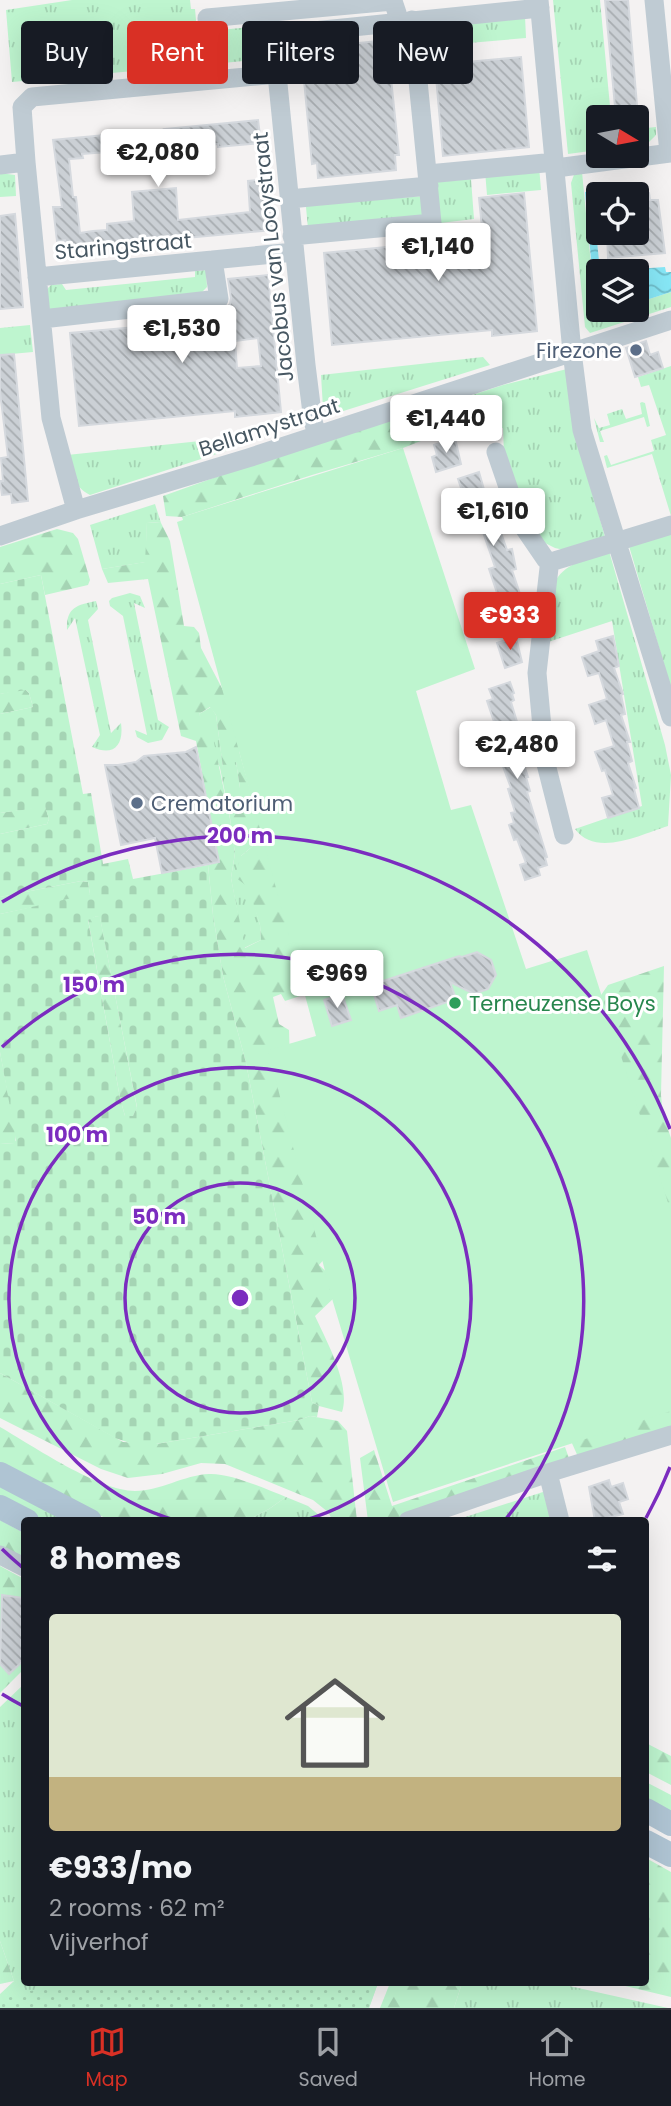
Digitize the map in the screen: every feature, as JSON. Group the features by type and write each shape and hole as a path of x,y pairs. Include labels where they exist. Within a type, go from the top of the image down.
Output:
{"main road":[{"path":"0,1474 82,1517"},
{"path":"0,1507 21,1518"},
{"path":"649,1812 671,1824"},
{"path":"649,1844 671,1855"}],"street":[{"path":"289,199 428,180 474,170 556,165 670,153 654,0"},
{"path":"207,21 207,18 393,1 406,21 540,4 572,352 582,430 671,717"},
{"path":"76,510 51,418 22,107 32,96 160,84"},
{"name":"Jacobus van Looystraat","path":"278,84 293,244 313,421 317,435"},
{"path":"415,84 428,180"},
{"path":"0,165 26,162"},
{"name":"Staringstraat","path":"37,277 214,260 293,244 432,223 428,180"},
{"name":"Staringstraat","path":"42,319 219,299 214,260"},
{"name":"Bellamystraat","path":"0,536 671,320"},
{"path":"496,452 520,522 549,563 537,673 545,760 564,835"},
{"path":"549,563 671,525"},
{"path":"420,1517 671,1434"},
{"path":"548,1473 559,1517"},
{"path":"0,1555 21,1566"}],"green space":[{"path":"72,0 190,0 191,9 195,9 196,21 127,21 127,72 113,73 113,21 21,21 21,81 12,82 6,10"},
{"path":"553,0 600,0 610,105 586,105 586,152 568,154"},
{"path":"525,16 526,38 473,43 473,21"},
{"path":"242,28 242,61 228,63 228,29"},
{"path":"656,127 656,135 649,142 649,128"},
{"path":"539,166 541,190 487,195 485,171"},
{"path":"575,172 582,172 586,245 589,245 590,259 586,259 586,322 624,322 590,333 585,327 571,183"},
{"path":"0,173 15,175 16,196 0,197"},
{"path":"471,179 474,219 440,223 436,182"},
{"path":"424,196 423,215 308,229 308,205"},
{"path":"206,270 207,287 200,294 47,311 48,288 51,285 62,284 66,290 195,277 195,271"},
{"path":"671,292 671,307 649,314 649,299"},
{"path":"30,325 33,352 0,355 0,328"},
{"path":"483,357 490,365 337,413 329,413 323,408 321,375"},
{"path":"671,366 671,516 652,454 607,468 604,456 607,455 611,465 654,451 651,440 666,435 649,385 641,387 638,377"},
{"path":"567,369 574,427 605,537 564,550 543,542 532,527 504,455 503,428 480,434 459,426 432,408 503,385"},
{"path":"642,402 645,403 650,426 647,427 644,417 600,431 604,442 600,442 594,418 599,428 610,425 607,414 622,409 626,419 642,414"},
{"path":"432,408 459,426 403,448 182,517 166,516 163,496 258,462"},
{"path":"229,438 235,448 90,495 76,483 67,455"},
{"name":"Terneuzense Boys","path":"403,448 475,669 416,691 451,810 471,805 526,969 587,950 671,1212 671,1411 393,1502 333,1302 268,1050 316,1036 177,522 183,520 182,517"},
{"path":"155,504 161,523 147,522 146,562 102,569 90,525"},
{"path":"147,522 161,523 170,541 184,626 194,627 199,633 201,648 225,694 239,736 239,751 260,825 306,963 303,995 285,1001 281,994 273,997 279,1024 289,1030 290,1062 343,1238 319,1265 334,1279 335,1297 315,1316 340,1376 344,1401 342,1412 312,1402 246,1063 223,976 208,865 219,862 196,741 181,736 148,579 108,583 102,569 145,562","holes":["210,707 216,715 223,768 236,762 240,788 229,792 234,824 255,827 254,845 241,856 235,877 248,887 260,925 261,940 245,948 231,878 235,853 230,819 213,738 199,714"]},
{"path":"57,529 73,533 78,539 90,580 88,585 45,595 41,575 0,584 0,547"},
{"path":"671,533 671,688 629,546"},
{"path":"609,551 665,745 671,775 668,826 633,838 607,843 584,838 575,829 642,806 612,621 548,642 556,580 573,565"},
{"path":"41,575 83,794 91,793 103,864 128,859 133,879 208,865 223,976 246,1063 312,1402 319,1406 317,1417 310,1416 156,1444 133,1444 115,1438 0,1373 0,1144 14,1143 16,1140 0,1052 0,914 90,894 88,882 81,881 0,897 0,834 47,824 49,819 45,807 0,813 0,714 33,707 26,690 0,694 0,584","holes":["97,916 100,918 137,1107 133,1116 125,1116 120,1098 88,920"]},
{"path":"130,593 140,596 145,608 134,603 158,720 169,727 162,740 148,743 137,737 135,730 147,735 123,616 110,606 109,601"},
{"path":"96,601 98,609 88,620 111,733 121,723 122,731 116,747 106,751 92,747 100,735 75,618 67,630 70,612 83,604"},
{"path":"26,690 29,693 33,707 0,714 0,694"},
{"path":"211,707 216,715 223,767 236,761 240,788 255,827 254,845 241,856 260,925 261,940 244,948 231,878 235,853 230,818 220,768 199,714"},
{"path":"45,806 49,819 47,824 0,834 0,813"},
{"path":"81,881 88,882 90,894 87,896 0,914 0,897"},
{"path":"100,917 137,1108 133,1116 125,1116 120,1098 88,919"},
{"path":"664,966 661,1095 663,1115 671,1138 671,1220 599,998 608,985"},
{"path":"0,1052 16,1135 15,1143 0,1144"},
{"path":"0,1373 123,1442 156,1444 310,1416 338,1421 347,1431 357,1517 331,1517 313,1500 225,1464 201,1463 162,1474 128,1478 101,1469 0,1418"},
{"path":"671,1408 671,1429 579,1459 571,1441"},
{"path":"0,1427 85,1476 120,1489 144,1490 190,1477 218,1474 286,1497 254,1517 103,1517 0,1464"},
{"path":"565,1447 570,1461 405,1517 367,1517 360,1458 374,1450 392,1506"},
{"path":"0,1484 64,1517 36,1517 0,1498"},
{"path":"546,1491 553,1517 465,1517"},
{"path":"286,1497 308,1506 321,1517 254,1517"},
{"path":"0,1520 21,1531 21,1563 0,1551"},
{"path":"0,1566 21,1577 21,1672 0,1693"},
{"path":"21,1687 21,1986 377,1986 369,2008 0,2008 0,1994 14,1981 0,1941 0,1707"},
{"path":"649,1745 671,1756 671,1785 649,1774"},
{"path":"649,1784 671,1795 671,1813 649,1802"},
{"path":"649,1860 671,1872 671,1997 625,1986 649,1986"},
{"path":"0,1941 14,1981 0,1984"},
{"path":"56,1986 377,1986 369,2008 0,2008 0,1997"},
{"path":"389,1986 461,1986 454,2008 380,2008"},
{"path":"461,1986 569,1986 668,2008 454,2008"}],"water":[{"path":"590,245 597,245 599,259 591,259"},
{"path":"665,267 666,272 671,272 671,292 649,299 649,268"}],"building":[{"path":"605,0 628,0 637,105 615,105"},
{"path":"373,41 373,84 392,84 399,155 395,155 396,170 318,178 317,163 312,164 304,84 359,84 359,43"},
{"path":"521,57 529,147 443,156 437,84 473,84 473,61"},
{"path":"258,120 261,143 218,147 218,144 129,155 121,154 120,151 82,154 83,158 69,159 73,197 76,197 80,233 107,230 107,224 134,221 132,192 176,188 178,220 250,212 248,181 267,179 272,230 67,249 65,240 57,241 53,207 62,207 53,140 127,135"},
{"path":"524,193 537,331 492,336 492,330 332,345 324,253 483,238 479,198"},
{"path":"649,193 650,200 658,200 665,253 608,258 607,245 649,245"},
{"path":"15,214 23,307 0,309 0,216"},
{"path":"268,275 281,412 235,417 235,411 79,426 70,333 226,319 225,309 231,298 228,279","holes":["258,338 261,366 237,368 235,341"]},
{"path":"646,341 650,355 658,352 663,368 635,377 626,348"},
{"path":"14,354 28,501 12,503 11,494 2,495 0,481 3,481 1,458 8,457 0,392 0,355"},
{"path":"455,438 461,464 436,472 432,457 437,455 434,445"},
{"path":"479,472 491,514 497,512 507,550 512,549 516,569 512,570 523,603 523,610 514,613 516,621 501,626 496,611 501,609 499,599 489,569 495,567 473,503 459,508 454,493 462,491 458,479"},
{"path":"613,636 619,666 614,668 623,694 625,714 621,715 630,742 627,742 632,761 628,763 639,808 608,818 602,798 613,795 605,770 602,771 595,752 614,746 606,720 595,724 589,705 607,699 599,673 588,676 582,657 599,651 596,641"},
{"path":"516,637 522,662 505,668 497,643"},
{"path":"510,682 514,693 514,700 511,702 522,742 517,743 528,777 530,791 527,792 547,857 547,865 538,868 540,875 525,880 520,865 526,863 509,825 514,823 511,813 515,812 508,789 511,788 494,742 500,740 487,701 493,699 489,689"},
{"path":"196,747 219,862 162,873 155,838 121,845 105,765 136,762 144,756 186,752"},
{"path":"477,952 491,960 496,975 488,989 474,994 450,982 456,999 401,1018 397,1005 379,1011 371,985"},
{"path":"342,994 351,1020 332,1026 324,1000"},
{"path":"609,1480 611,1487 623,1483 628,1499 619,1502 623,1514 594,1517 589,1487"},
{"path":"2,1595 21,1598 21,1663 9,1674 0,1664"}],"place":[{"name":"Firezone","path":"636,350"},
{"name":"Crematorium","path":"137,803"},
{"name":"Terneuzense Boys","path":"455,1003"}]}
